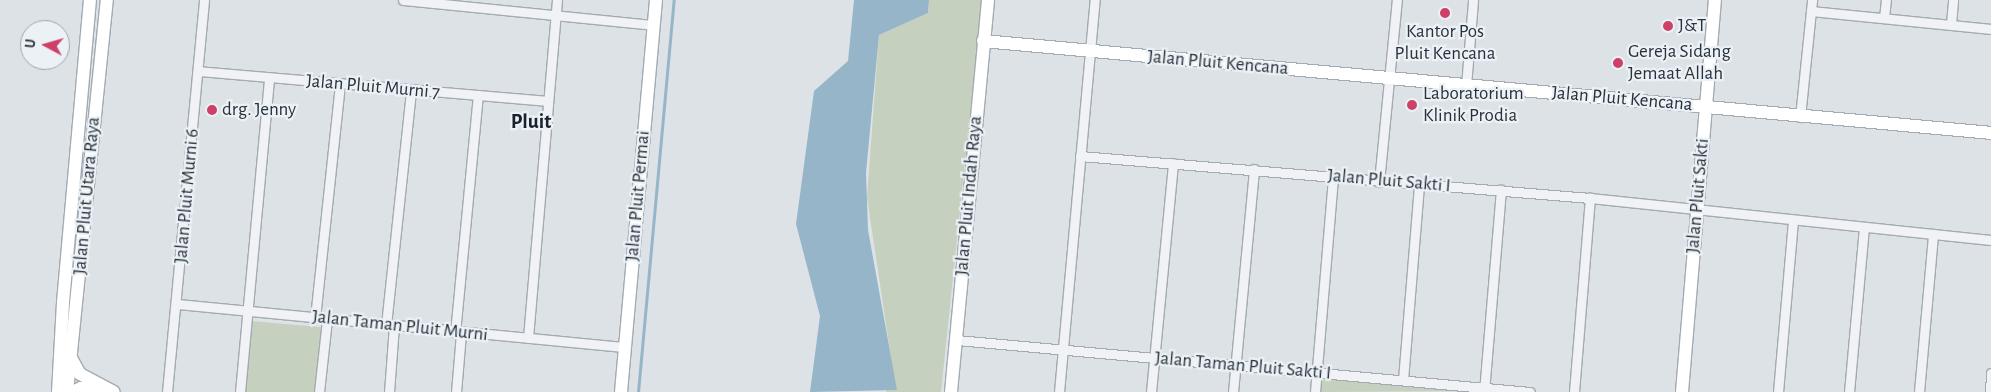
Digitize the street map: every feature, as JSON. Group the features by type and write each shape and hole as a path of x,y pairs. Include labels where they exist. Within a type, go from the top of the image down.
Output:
{"street":[{"name":"Jalan Pluit Utara Raya","path":"58,392 79,111 90,0"},
{"name":"Jalan Pluit Utara Raya","path":"67,392 107,0"},
{"name":"Jalan Pluit Murni 6","path":"167,392 177,304 204,0"},
{"path":"403,0 653,25"},
{"path":"528,338 557,0"},
{"name":"Jalan Pluit Permai","path":"621,392 656,0"},
{"name":"Jalan Pluit Indah Raya","path":"951,392 988,0"},
{"path":"1058,392 1095,0"},
{"path":"1379,182 1397,0"},
{"path":"1466,86 1473,0"},
{"name":"Jalan Pluit Sakti","path":"1682,392 1714,0"},
{"path":"1800,117 1812,0"},
{"path":"1884,18 1886,0"},
{"path":"1951,24 1953,0"},
{"path":"1811,11 1991,29"},
{"name":"Jalan Pluit Kencana","path":"984,41 1991,133"},
{"name":"Jalan Pluit Murni 7","path":"198,71 547,102"},
{"path":"240,392 269,78"},
{"path":"315,318 340,85"},
{"path":"389,392 390,325 411,91"},
{"path":"456,392 458,333 478,96"},
{"path":"79,111 95,113"},
{"name":"Jalan Pluit Sakti I","path":"1080,156 1590,198 1697,211 1991,240"},
{"path":"1151,392 1173,163"},
{"path":"1233,392 1254,169"},
{"path":"1315,392 1333,177"},
{"path":"1403,380 1420,184"},
{"path":"1484,390 1501,190"},
{"path":"1574,392 1590,198"},
{"path":"1778,392 1793,221"},
{"path":"1849,392 1864,228"},
{"path":"1919,392 1933,234"},
{"name":"Jalan Taman Pluit Murni","path":"177,304 458,333 624,347"},
{"path":"319,392 327,319"},
{"name":"Jalan Taman Pluit Sakti I","path":"956,340 1403,380 1484,390 1530,392"},
{"path":"71,358 80,374 113,392"},
{"path":"1990,392 1991,373"},
{"path":"72,392 81,388 113,392"}],"green space":[{"path":"929,0 982,0 941,392 886,392 891,358 867,197 879,35 928,13"},
{"path":"251,321 325,327 319,392 245,392"},
{"path":"1322,379 1473,391 1321,392"}],"water":[{"path":"854,0 929,0 928,13 879,35 866,173 868,230 897,390 810,392 820,316 796,224 814,91 848,61"}],"waterway":[{"path":"638,392 674,0"}],"place":[{"name":"Kantor Pos Pluit Kencana","path":"1445,13"},
{"name":"J&T","path":"1668,26"},
{"name":"Gereja Sidang Jemaat Allah","path":"1618,63"},
{"name":"Laboratorium Klinik Prodia","path":"1412,105"},
{"name":"drg. Jenny","path":"212,110"}],"district":[{"name":"Pluit","path":"531,122"}]}
